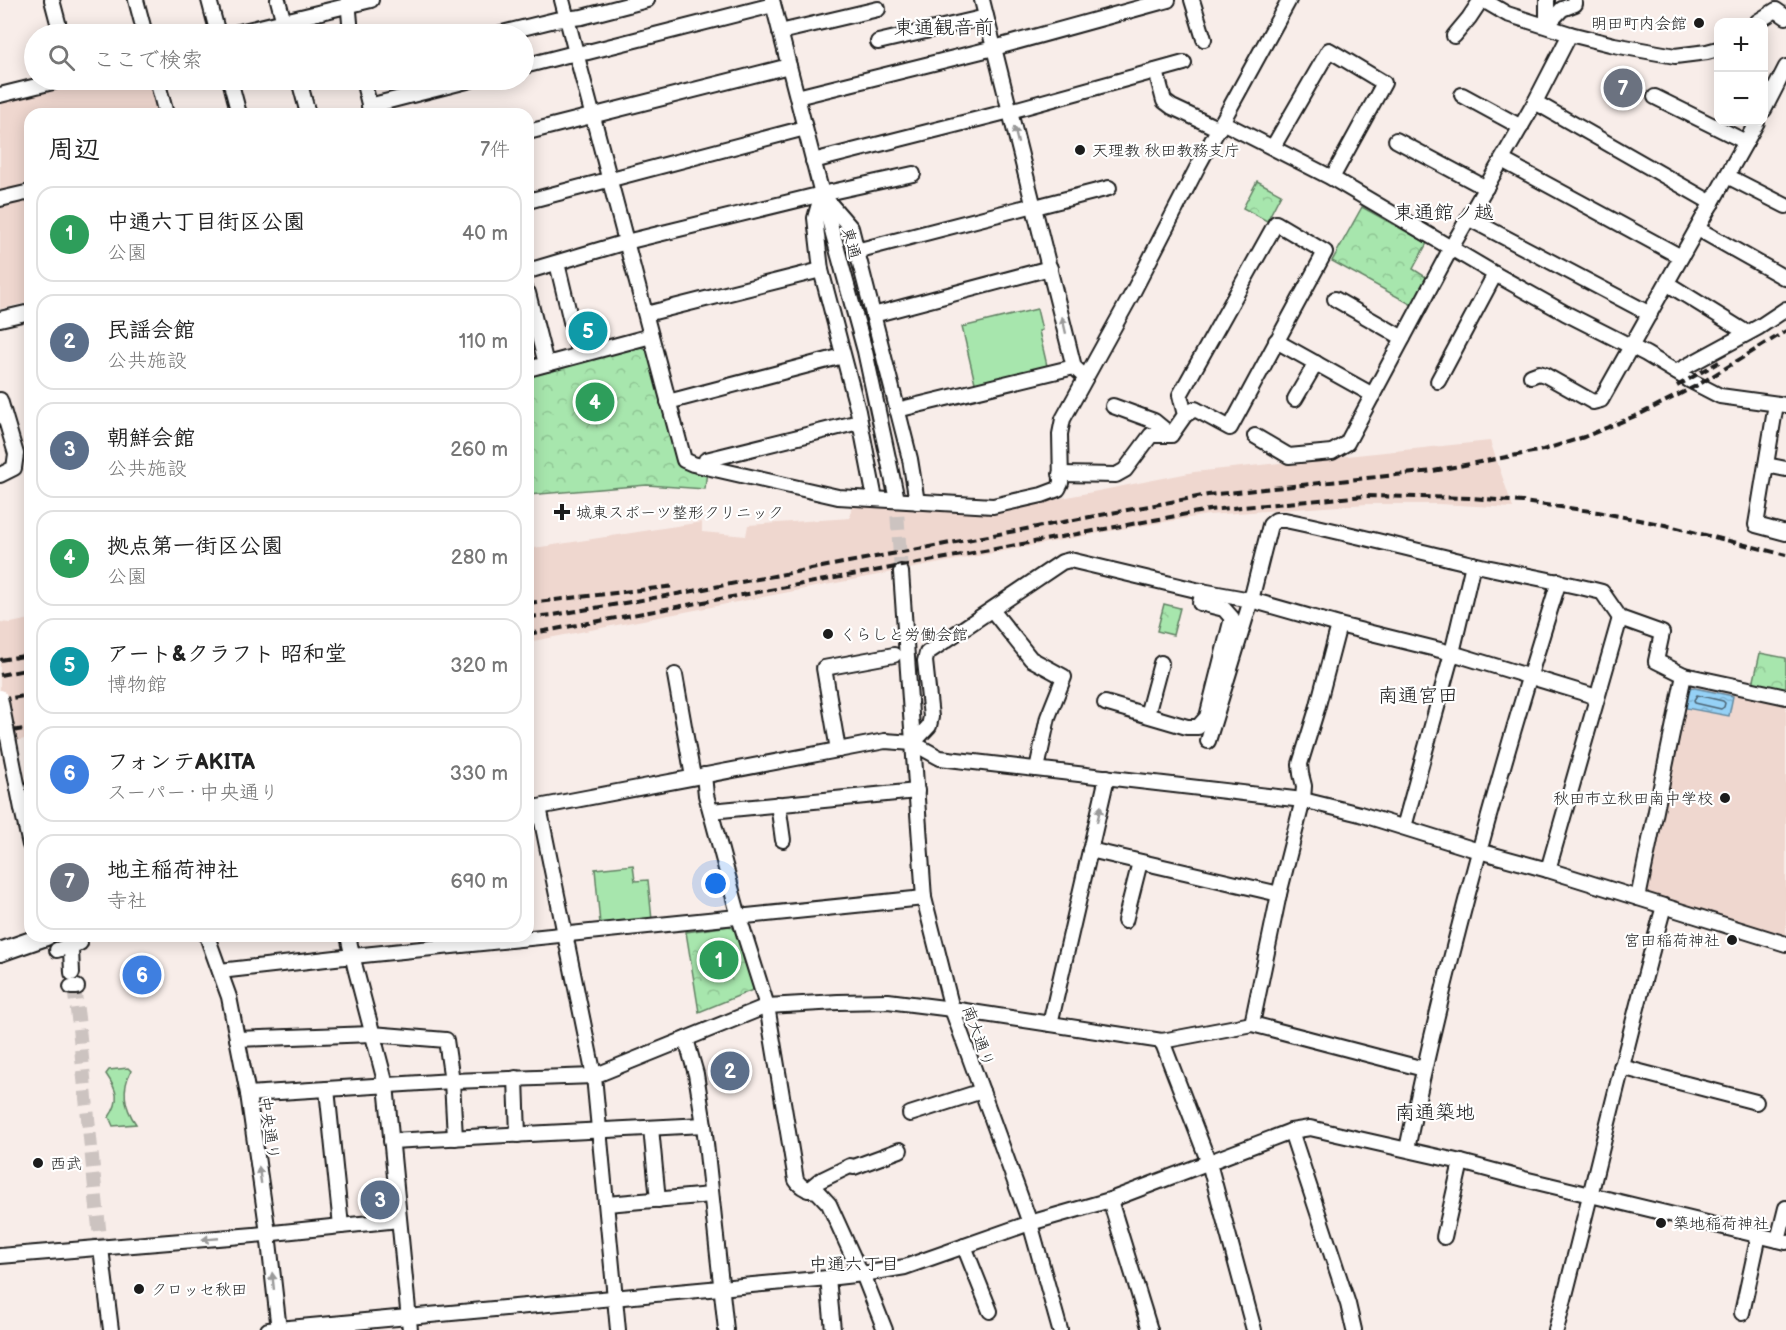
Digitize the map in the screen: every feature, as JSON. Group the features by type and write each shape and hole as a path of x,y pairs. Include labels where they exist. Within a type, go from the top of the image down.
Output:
{"main road":[{"path":"0,952 64,942"}],"street":[{"path":"52,0 58,24"},
{"path":"136,0 142,24"},
{"path":"209,0 215,24"},
{"path":"278,0 284,24"},
{"path":"295,24 348,3 371,0"},
{"path":"562,0 684,460 838,497 993,506 1058,489 1061,483 1060,434 1063,419 1289,0"},
{"path":"534,25 582,17 647,0"},
{"path":"982,0 1074,367 1085,377"},
{"path":"797,97 994,48 1168,0"},
{"path":"1192,0 1204,39"},
{"path":"1454,36 1482,0 1507,14 1614,45 1675,56 1714,50"},
{"path":"1547,0 1547,25"},
{"path":"534,64 773,2"},
{"name":"東通","path":"773,2 813,161 865,351 896,495"},
{"path":"348,3 350,24"},
{"path":"1547,25 1562,9 1575,4"},
{"path":"780,32 878,9"},
{"path":"1763,18 1776,10 1786,17"},
{"path":"878,42 986,17"},
{"path":"1255,436 1289,456 1332,452 1347,443 1451,248 1535,102 1570,34"},
{"path":"1273,147 1329,50 1384,83 1332,178"},
{"path":"813,161 1010,111 1184,63"},
{"path":"534,130 789,66"},
{"path":"1768,102 1786,67"},
{"path":"1156,71 1164,101 1172,107 1273,147 1332,178 1565,313 1720,396 1781,404 1766,465 1756,525 1786,533"},
{"path":"0,95 24,89"},
{"path":"160,90 164,108"},
{"path":"233,90 237,108"},
{"path":"301,90 306,108"},
{"path":"365,90 370,108"},
{"path":"377,108 437,90"},
{"path":"1462,95 1521,127"},
{"path":"1655,97 1746,142"},
{"path":"1535,102 1712,203"},
{"path":"1531,376 1539,373 1545,375 1593,402 1601,400 1755,126"},
{"path":"534,199 805,128"},
{"path":"1396,140 1486,188"},
{"path":"1502,160 1682,257"},
{"path":"534,269 626,242 913,174"},
{"path":"1727,176 1786,206"},
{"path":"856,251 1109,188"},
{"path":"0,199 24,193"},
{"path":"822,194 851,228 910,459 917,502"},
{"path":"822,194 814,218 821,270 859,422 875,500"},
{"path":"1468,218 1650,314"},
{"path":"1171,435 1185,415 1195,409 1230,428 1325,252 1276,223 1180,395 1185,415"},
{"path":"1698,229 1786,277"},
{"path":"556,263 579,356"},
{"path":"873,315 1050,268"},
{"path":"646,314 821,270"},
{"path":"1438,381 1496,274"},
{"path":"1668,284 1748,333"},
{"path":"1335,299 1403,338"},
{"path":"1676,372 1748,333 1786,309"},
{"path":"0,320 24,314"},
{"path":"534,317 546,364"},
{"path":"534,367 651,336"},
{"path":"1276,341 1373,395"},
{"path":"668,402 843,357"},
{"path":"1295,399 1316,363"},
{"path":"897,410 1074,367"},
{"path":"0,400 16,454 14,468 0,475"},
{"path":"1113,406 1154,421 1171,435"},
{"path":"706,466 706,460 859,422"},
{"path":"1060,474 1116,475 1125,470 1151,435 1171,435"},
{"path":"1766,465 1786,469"},
{"path":"1208,741 1251,600 1270,525 1276,520 1361,536 1473,564 1602,592 1620,618 1662,633 1656,661 1684,675 1786,698"},
{"path":"914,743 929,726 931,717 925,661 927,653 1062,562 1070,560 1251,600 1338,625 1452,653 1597,697"},
{"path":"1404,827 1452,653 1473,564"},
{"path":"902,572 914,743"},
{"path":"1407,1149 1424,1069 1479,851 1559,581"},
{"path":"1105,703 1187,727 1198,727 1207,717 1232,618 1224,609 1200,603 1203,591"},
{"path":"992,610 1031,659 1064,677 1048,717 1037,769"},
{"path":"1548,870 1620,618"},
{"path":"1252,1024 1279,894 1303,800 1304,786 1300,764 1317,709 1338,625"},
{"path":"838,750 824,668 894,655"},
{"path":"1147,715 1161,663"},
{"path":"675,675 698,776 711,811 767,1006 796,1180 799,1186 817,1191 829,1204 863,1275 885,1330"},
{"path":"1638,898 1684,675"},
{"path":"0,697 19,811"},
{"path":"618,1330 594,1076 565,935 534,808 885,741 914,743 940,758 1303,800 1404,827 1786,944"},
{"name":"南大通り","path":"914,743 924,898 952,1009 1030,1223 1060,1330"},
{"path":"1050,1024 1107,777"},
{"path":"711,811 917,791"},
{"path":"778,804 783,840"},
{"path":"1090,850 1279,894"},
{"path":"1125,921 1140,862"},
{"path":"534,938 924,898"},
{"path":"1556,1330 1592,1195 1621,1067 1664,906"},
{"path":"64,942 73,978"},
{"name":"中央通り","path":"209,942 229,996 248,1094 268,1233 275,1330"},
{"path":"350,942 386,1085 409,1323"},
{"path":"220,971 494,942"},
{"path":"248,1094 452,1081 594,1076 767,1006 838,1002 888,1001 1162,1041 1252,1024 1424,1069"},
{"path":"237,1039 372,1035 446,1040 452,1081 456,1138"},
{"path":"686,1039 696,1074 704,1125 726,1330"},
{"path":"1162,1041 1209,1163 1254,1330"},
{"path":"1621,1067 1756,1102"},
{"path":"516,1078 518,1135"},
{"path":"327,1089 341,1226"},
{"path":"910,1114 981,1091"},
{"path":"391,1141 704,1125"},
{"path":"651,1128 658,1200"},
{"path":"275,1330 409,1323 614,1297 863,1275 905,1267 1030,1223 1110,1200 1291,1131 1310,1128 1407,1149 1782,1241 1786,1208"},
{"path":"1291,1131 1348,1304 1354,1330"},
{"path":"807,1190 819,1181 850,1166 854,1167 900,1150"},
{"path":"1444,1237 1461,1162"},
{"path":"607,1204 711,1195"},
{"path":"1110,1200 1150,1330"},
{"path":"0,1256 399,1220"},
{"path":"1742,1313 1759,1235"},
{"path":"964,1246 990,1311"},
{"path":"101,1248 111,1330"},
{"path":"828,1278 833,1330"}],"shaded area":[{"path":"24,86 24,90 157,90 161,108 24,108 24,303 0,309 0,92"},
{"path":"1490,441 1513,508 1439,504 1367,504 1208,515 1121,529 534,641 534,548 702,522 702,532 746,536 748,525 850,518 852,503 996,508 1047,501 1194,472"},
{"path":"24,620 24,739 0,744 0,622"},
{"name":"秋田市立秋田南中学校","path":"1686,681 1786,702 1786,936 1644,894"}],"green space":[{"path":"1257,181 1281,194 1267,221 1243,208"},
{"path":"1362,207 1427,243 1413,269 1429,279 1414,306 1332,261"},
{"path":"1037,309 1042,330 1039,331 1048,370 976,387 962,327"},
{"path":"640,346 648,351 674,447 707,469 705,489 647,485 534,494 534,374"},
{"path":"1164,604 1180,608 1173,635 1157,631"},
{"path":"1760,653 1786,658 1786,691 1753,685"},
{"path":"633,865 635,881 648,880 652,920 600,924 595,869"},
{"path":"730,926 738,932 755,989 699,1012 686,932"},
{"path":"128,1068 131,1071 126,1085 125,1098 136,1124 113,1126 109,1117 115,1105 116,1095 106,1074 109,1070"}],"water":[{"path":"1690,687 1733,696 1729,716 1686,708"}],"tunnel":[{"path":"896,495 901,572"},
{"path":"74,987 101,1248"}],"railway":[{"path":"534,617 677,594 1208,495 1433,471 1543,450 1584,437 1640,414 1698,385 1786,331"},
{"path":"1677,386 1719,362"},
{"path":"534,633 1209,510 1364,496 1470,498 1598,512 1665,525 1786,555"},
{"path":"534,602 675,586"},
{"path":"0,660 24,656"},
{"path":"0,675 24,670"},
{"path":"0,700 24,696"},
{"path":"0,733 24,729"}],"place":[{"name":"明田町内会館","path":"1699,23"},
{"name":"地主稲荷神社","path":"1623,88"},
{"name":"天理教 秋田教務支庁","path":"1080,150"},
{"name":"アート&クラフト 昭和堂","path":"588,331"},
{"name":"拠点第一街区公園","path":"595,402"},
{"name":"城東スポーツ整形クリニック","path":"562,512"},
{"name":"くらしと労働会館","path":"828,634"},
{"name":"秋田市立秋田南中学校","path":"1725,798"},
{"name":"宮田稲荷神社","path":"1732,940"},
{"name":"中通六丁目街区公園","path":"719,960"},
{"name":"フォンテAKITA","path":"142,975"},
{"name":"民謡会館","path":"730,1071"},
{"name":"西武","path":"38,1163"},
{"name":"朝鮮会館","path":"380,1200"},
{"name":"築地稲荷神社","path":"1661,1223"},
{"name":"クロッセ秋田","path":"139,1289"}],"district":[{"name":"東通観音前","path":"944,27"},
{"name":"東通館ノ越","path":"1444,212"},
{"name":"南通宮田","path":"1418,695"},
{"name":"南通築地","path":"1435,1112"},
{"name":"中通六丁目","path":"854,1264"}]}
